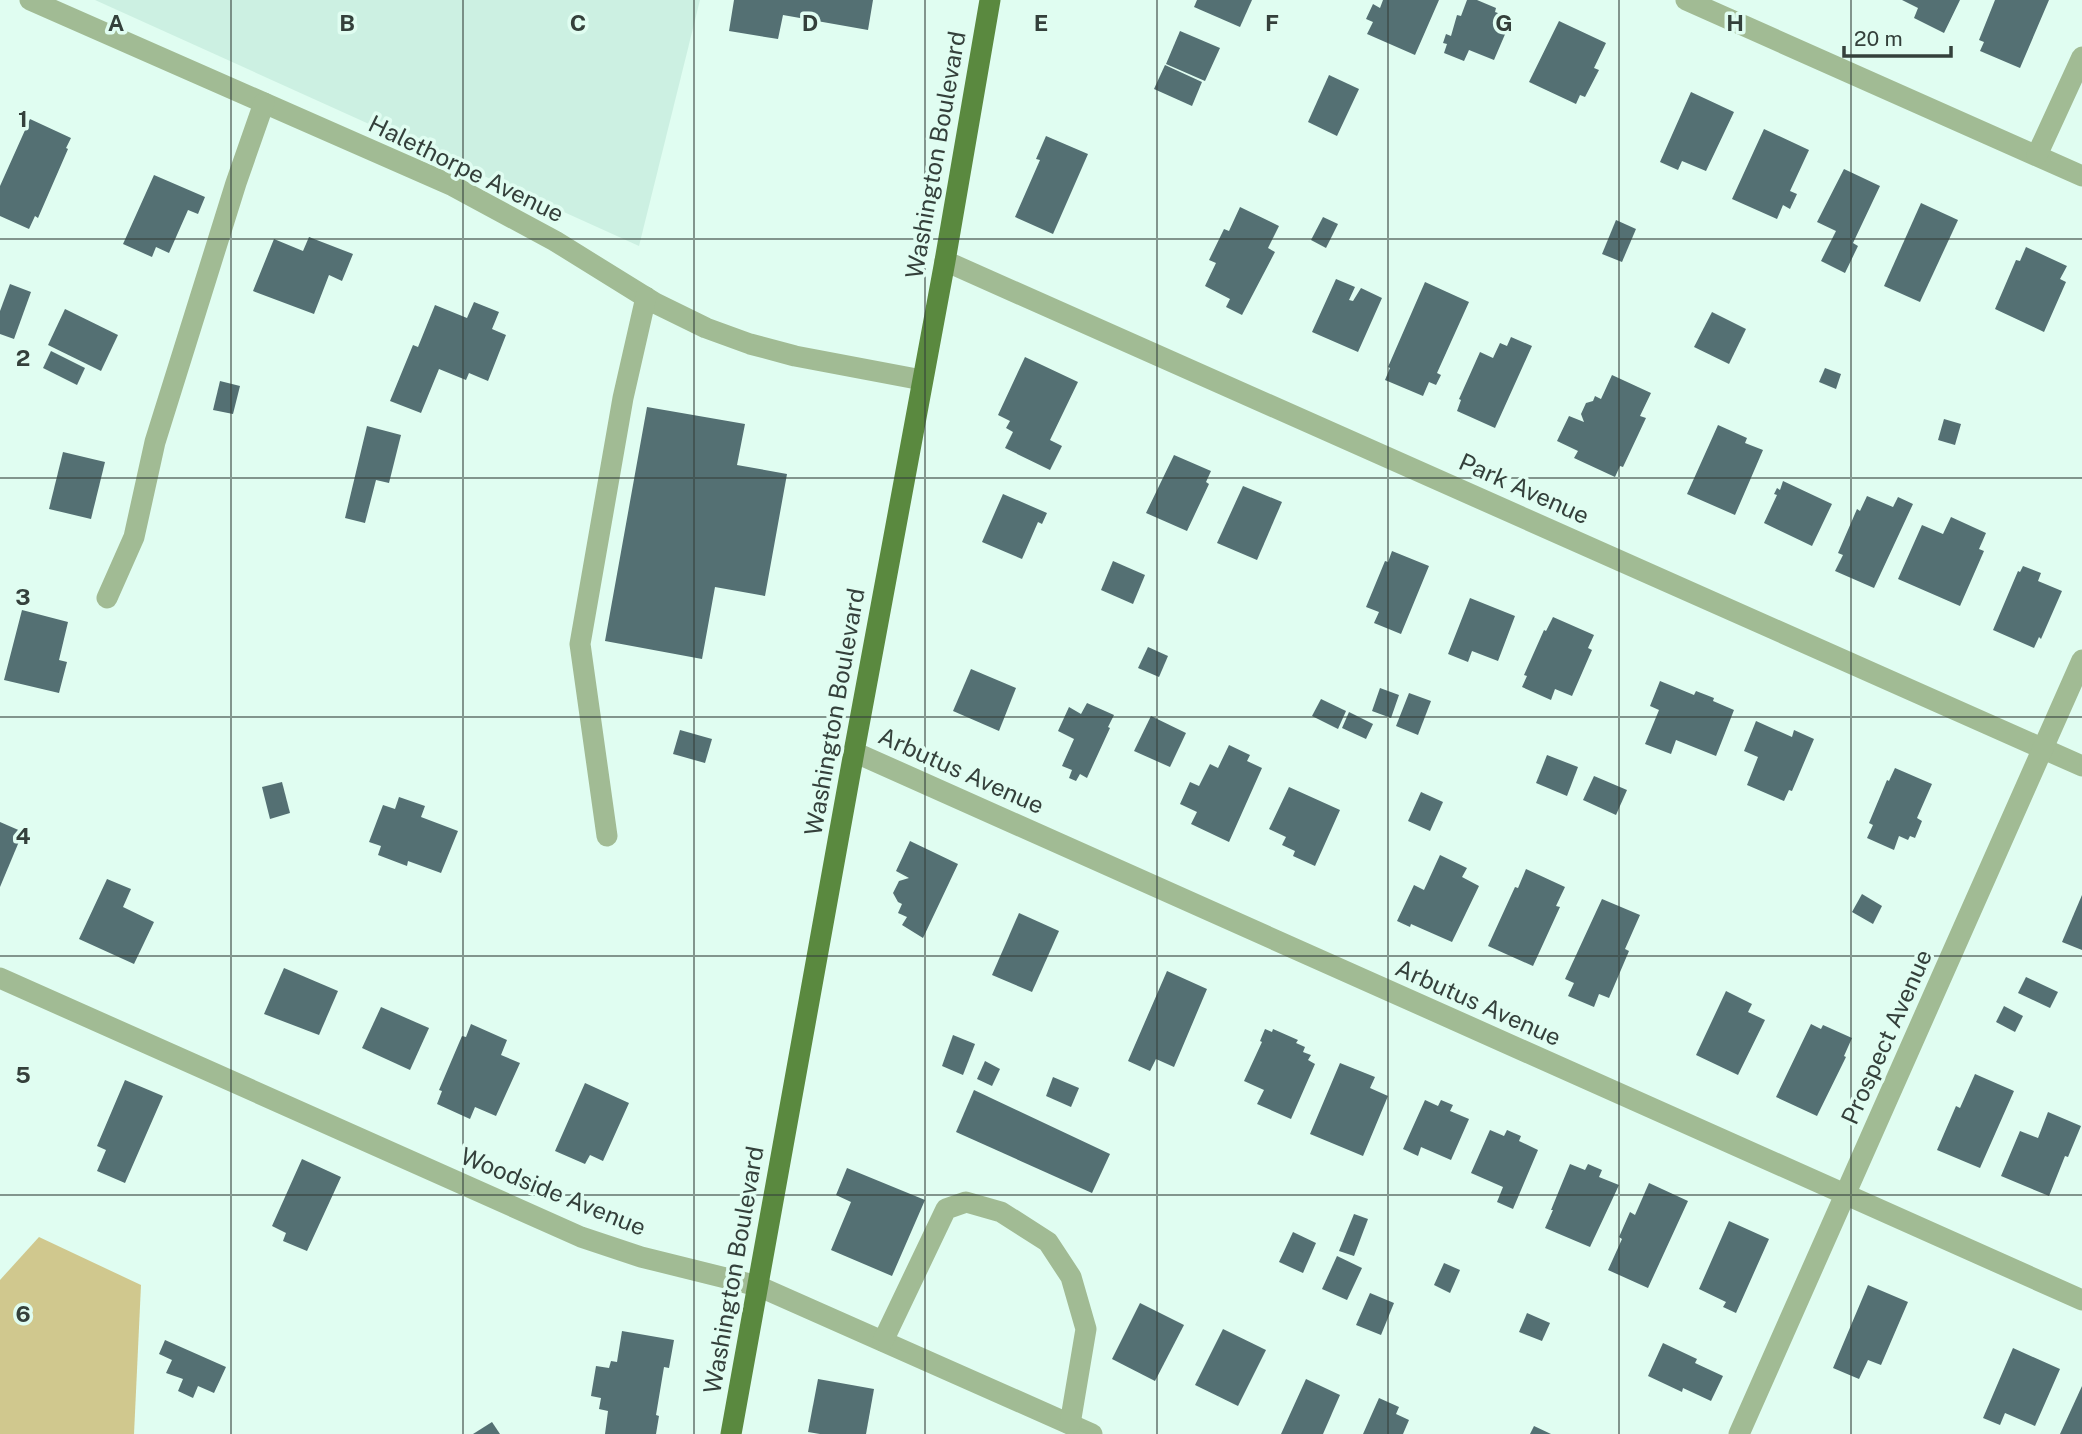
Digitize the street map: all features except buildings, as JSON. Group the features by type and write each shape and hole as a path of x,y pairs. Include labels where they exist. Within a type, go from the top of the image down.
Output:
{"main road":[{"name":"Washington Boulevard","path":"731,1434 945,261 990,0"}],"street":[{"name":"Halethorpe Avenue","path":"30,0 453,186 555,241 646,297 706,328 795,356 922,380"},
{"path":"1686,0 2082,176"},
{"path":"2037,155 2082,58"},
{"path":"107,597 134,537 155,442 236,183 264,103"},
{"name":"Park Avenue","path":"945,261 2082,766"},
{"path":"607,836 580,644 623,398 646,297"},
{"name":"Prospect Avenue","path":"1739,1434 2082,660"},
{"name":"Arbutus Avenue","path":"854,751 2082,1300"},
{"name":"Woodside Avenue","path":"0,978 581,1237 641,1257 758,1286 1092,1434"},
{"path":"883,1341 946,1209 966,1202 1001,1212 1048,1242 1071,1277 1086,1329 1070,1424"}],"shaded area":[{"path":"95,0 700,0 639,246"},
{"path":"39,1237 141,1285 134,1434 0,1434 0,1280"}]}
